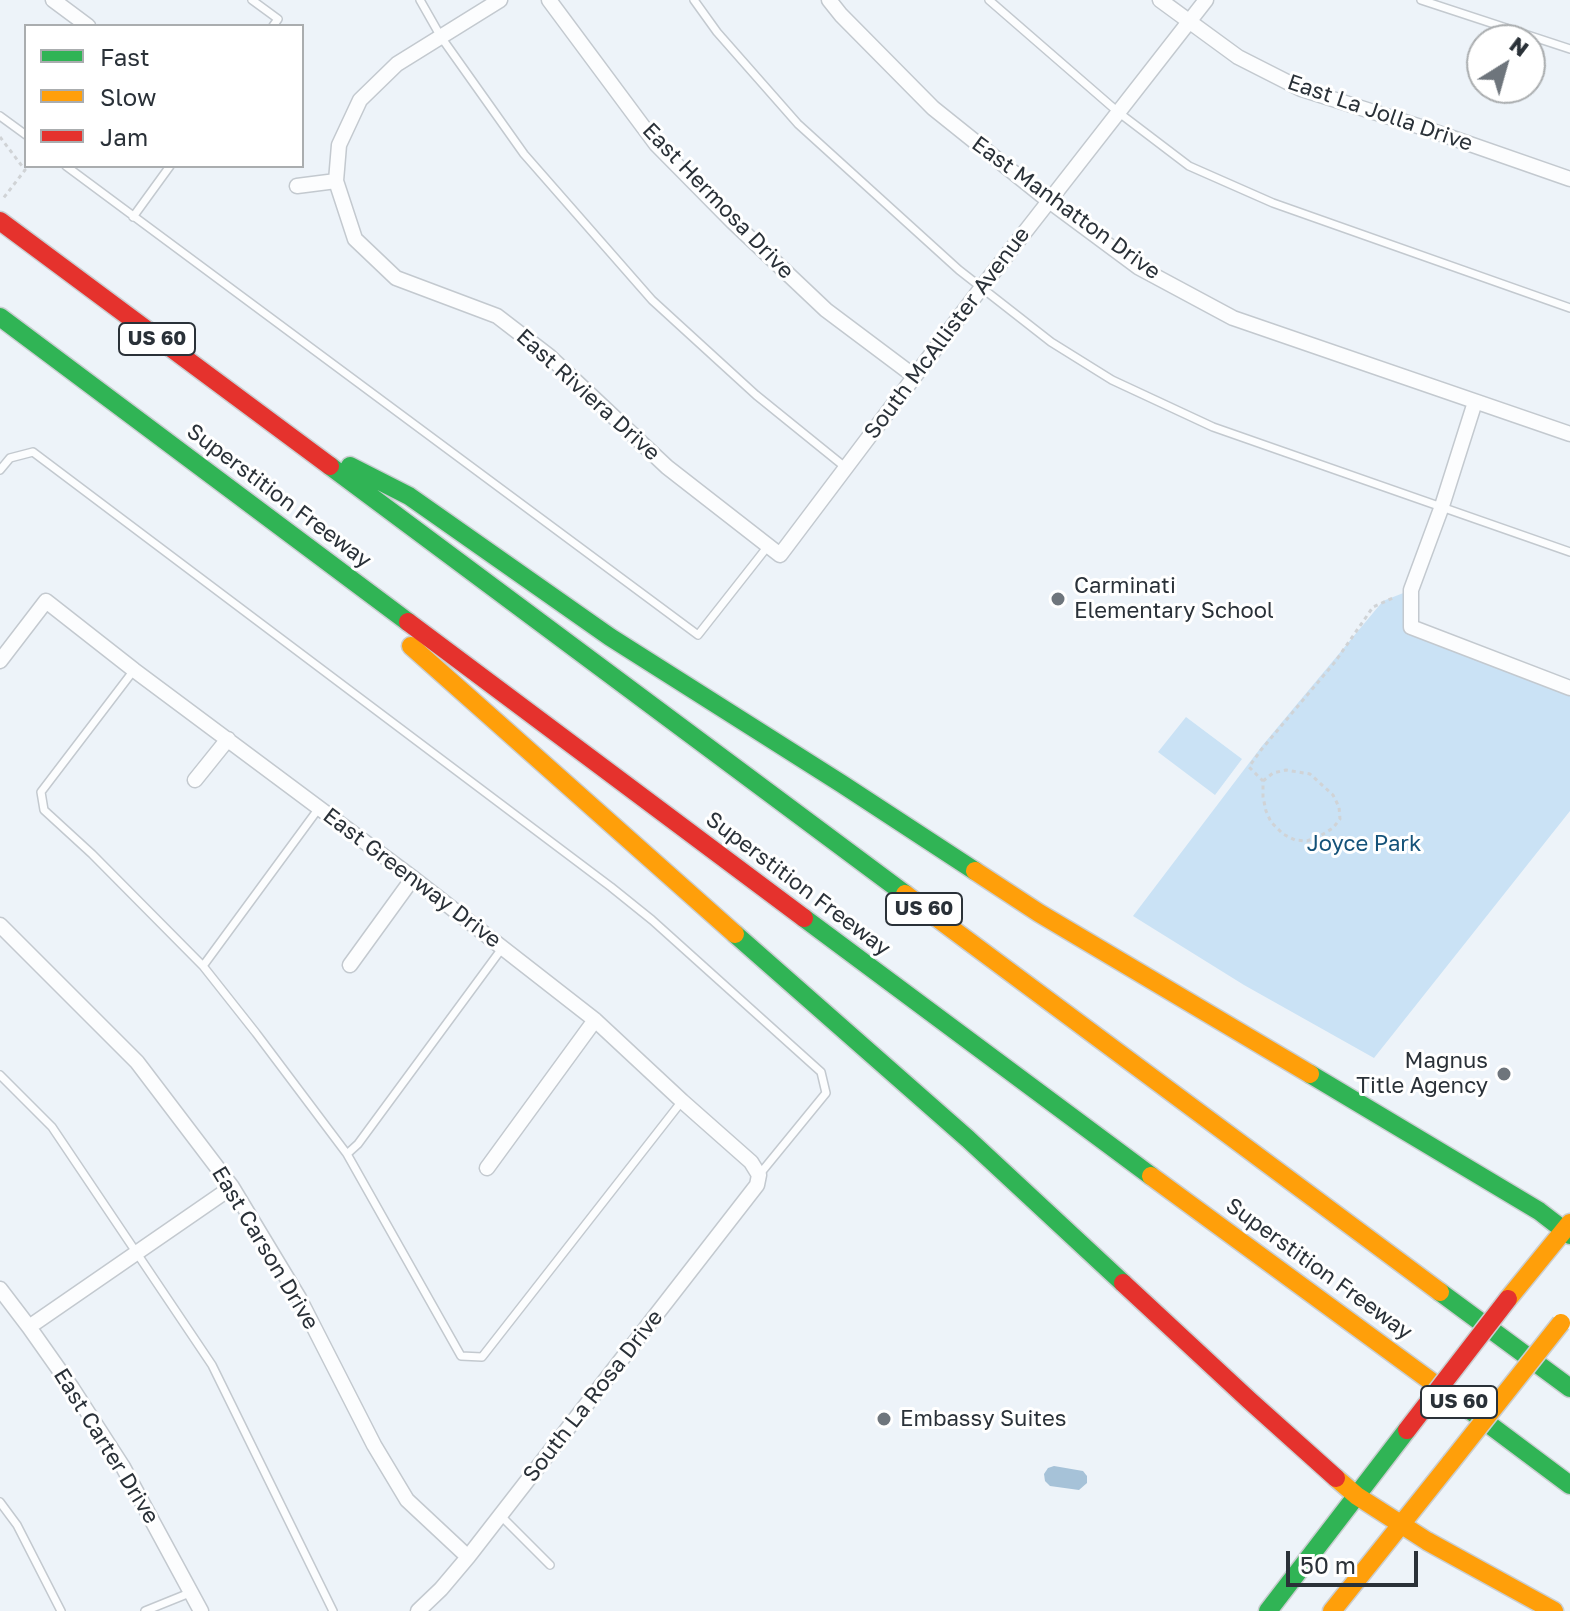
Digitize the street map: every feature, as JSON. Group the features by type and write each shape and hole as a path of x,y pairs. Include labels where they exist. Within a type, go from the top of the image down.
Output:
{"main road":[{"path":"0,214 36,248"},
{"name":"US 60","path":"0,221 1570,1388"},
{"name":"Superstition Freeway","path":"0,318 1025,1083 1570,1485"},
{"path":"278,429 409,496 610,637 1039,913 1568,1230 1517,1287 1268,1611"},
{"path":"270,520 968,1139 1357,1496 1427,1541 1554,1611"},
{"path":"1332,1611 1566,1317"}],"street":[{"path":"53,0 85,24"},
{"path":"297,186 336,181 339,145 360,100 397,64 500,0"},
{"name":"East Hermosa Drive","path":"549,0 656,144 826,310 914,376"},
{"name":"East Manhatton Drive","path":"829,0 933,108 1138,267 1233,318 1570,434"},
{"name":"East La Jolla Drive","path":"1160,0 1238,57 1301,89 1570,179"},
{"name":"South McAllister Avenue","path":"774,551 845,467 1206,0"},
{"name":"East Riviera Drive","path":"336,181 355,239 396,278 497,316 549,356 667,467 774,551"},
{"path":"1475,402 1411,590 1411,627 1570,688"},
{"name":"East Greenway Drive","path":"0,661 46,601 413,878 595,1020 751,1162 759,1175"},
{"path":"195,780 228,739"},
{"path":"350,965 413,878"},
{"name":"East Carson Drive","path":"0,925 137,1062 232,1187 299,1298 374,1445 407,1500 468,1557"},
{"path":"487,1168 595,1020"},
{"name":"South La Rosa Drive","path":"418,1611 468,1557 757,1185 759,1175"},
{"path":"29,1327 232,1187"},
{"name":"East Carter Drive","path":"0,1289 72,1388 123,1467 201,1611"}],"lane":[{"path":"252,0 278,19 274,24"},
{"path":"420,0 441,37 524,154 652,300 756,395 845,467"},
{"path":"694,0 717,32 798,124 959,270 1051,342 1112,380 1213,427 1570,552"},
{"path":"989,0 1118,112 1189,166 1273,203 1570,308"},
{"path":"1421,0 1570,49"},
{"path":"0,116 24,134"},
{"path":"69,168 698,635 774,551"},
{"path":"133,217 169,168"},
{"path":"0,470 10,458 33,452 611,887 821,1072 826,1093 759,1175"},
{"path":"134,670 41,792 44,810 203,966 347,1154 461,1356 482,1357 682,1101"},
{"path":"203,966 319,808"},
{"path":"347,1154 358,1144 503,947"},
{"path":"0,1075 52,1127 212,1365 333,1611"},
{"path":"0,1502 17,1525 61,1611"},
{"path":"500,1515 550,1565"},
{"path":"145,1611 192,1592"}],"path":[{"path":"0,137 25,170 0,203"},
{"path":"1263,781 1273,773 1286,770 1310,774 1333,795 1340,819 1333,828 1307,841 1283,834 1271,822 1266,811 1263,781 1249,767 1335,662 1373,607 1394,597"}],"green space":[{"name":"Joyce Park","path":"1411,590 1412,628 1570,688 1570,811 1374,1058 1244,985 1133,916 1262,746 1383,601"},
{"path":"1186,717 1242,759 1215,795 1158,752"}],"shaded area":[{"path":"1054,1466 1083,1471 1087,1483 1079,1490 1050,1486 1044,1474"}],"traffic: fast":[{"path":"0,317 408,622"},
{"path":"330,466 905,894"},
{"path":"350,466 409,496 610,637 975,871"},
{"path":"804,918 1151,1176"},
{"path":"735,934 968,1139 1123,1283"},
{"path":"1310,1074 1539,1211 1570,1235"},
{"path":"1440,1292 1570,1388"},
{"path":"1447,1393 1570,1485"},
{"path":"1268,1611 1407,1430"}],"traffic: slow":[{"path":"411,646 735,934"},
{"path":"975,871 1039,913 1310,1074"},
{"path":"905,894 1440,1292"},
{"path":"1151,1176 1447,1393"},
{"path":"1508,1299 1570,1223"},
{"path":"1451,1462 1561,1323"},
{"path":"1332,1611 1451,1462"},
{"path":"1336,1478 1357,1496 1427,1541 1554,1611"}],"traffic: jam":[{"path":"0,221 330,466"},
{"path":"408,622 804,918"},
{"path":"1123,1283 1336,1478"},
{"path":"1407,1430 1508,1299"}],"place":[{"name":"Carminati Elementary School","path":"1058,599"},
{"name":"Magnus Title Agency","path":"1504,1074"},
{"name":"Embassy Suites","path":"884,1419"}]}
